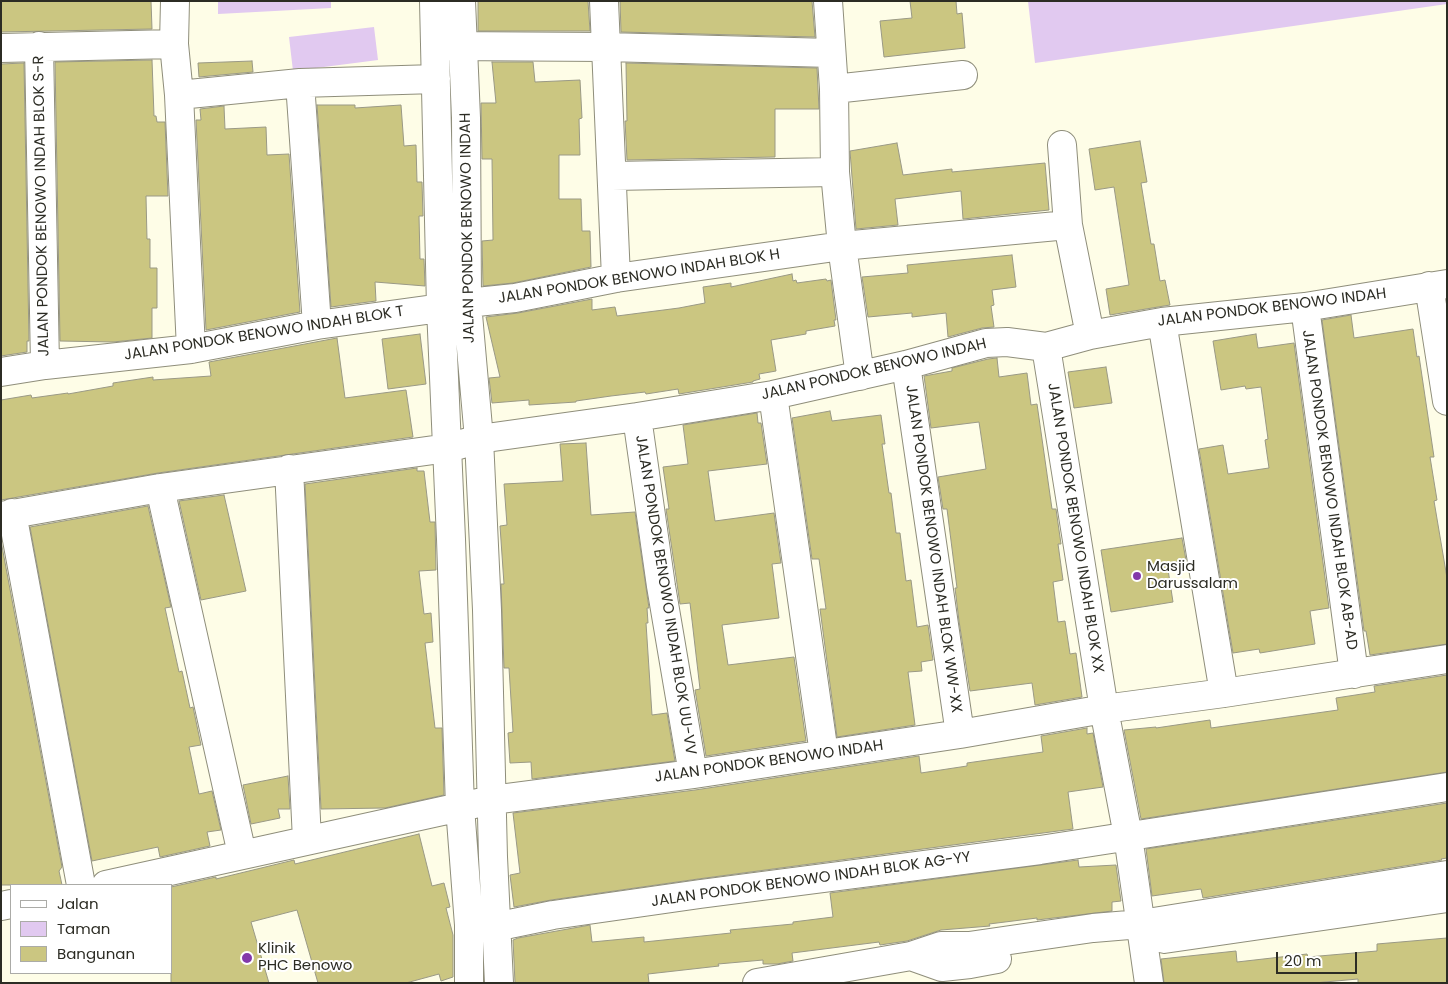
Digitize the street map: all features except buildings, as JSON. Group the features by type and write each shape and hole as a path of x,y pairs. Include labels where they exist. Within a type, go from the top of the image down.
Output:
{"street":[{"path":"175,1 174,44 179,95 191,349"},
{"name":"JALAN PONDOK BENOWO INDAH","path":"434,1 436,79 454,305 479,439 499,983"},
{"name":"JALAN PONDOK BENOWO INDAH","path":"461,1 464,47 448,448 460,807 469,925 469,983"},
{"path":"604,1 616,278"},
{"path":"828,1 834,89 835,172 842,246 860,376"},
{"path":"1,48 174,44"},
{"name":"JALAN PONDOK BENOWO INDAH BLOK S-R","path":"39,46 45,365"},
{"path":"436,46 606,46 831,53"},
{"path":"834,89 963,75"},
{"path":"179,95 300,83 436,79"},
{"path":"300,83 317,325"},
{"path":"1062,145 1068,225 1090,334"},
{"path":"612,176 835,172"},
{"name":"JALAN PONDOK BENOWO INDAH BLOK H","path":"454,305 515,298 616,278 842,246 1068,225"},
{"path":"1438,285 1447,402"},
{"name":"JALAN PONDOK BENOWO INDAH","path":"448,448 479,439 637,417 773,395 906,365 986,343 1008,342 1046,347 1090,334 1162,322 1305,307 1438,285"},
{"name":"JALAN PONDOK BENOWO INDAH BLOK T","path":"1,372 45,365 191,349 317,325 454,305"},
{"name":"JALAN PONDOK BENOWO INDAH BLOK AB-AD","path":"1305,307 1354,674"},
{"path":"1162,322 1224,693"},
{"name":"JALAN PONDOK BENOWO INDAH BLOK XX","path":"1046,347 1104,709"},
{"name":"JALAN PONDOK BENOWO INDAH BLOK WW-XX","path":"906,365 960,734"},
{"path":"773,395 824,754"},
{"name":"JALAN PONDOK BENOWO INDAH BLOK UU-VV","path":"637,417 661,586 692,774"},
{"path":"81,884 7,515 160,488 448,448"},
{"path":"289,469 307,840"},
{"path":"160,488 242,854"},
{"name":"JALAN PONDOK BENOWO INDAH","path":"460,807 492,800 692,774 960,734 1104,709 1447,659"},
{"path":"1104,709 1128,836 1149,983"},
{"name":"JALAN PONDOK BENOWO INDAH BLOK AG-YY","path":"496,927 553,915 670,898 925,866 1447,787"},
{"path":"110,884 460,807"},
{"path":"757,983 798,979 911,956 942,965 970,964 1447,875"},
{"path":"1142,933 1447,898"}],"green space":[{"path":"218,1 331,1 331,8 218,14"},
{"path":"1028,1 1447,1 1447,4 1035,63"},
{"path":"374,27 378,60 293,71 289,37"}],"place":[{"name":"Masjid Darussalam","path":"1137,576"},
{"name":"Klinik PHC Benowo","path":"247,958"}]}
